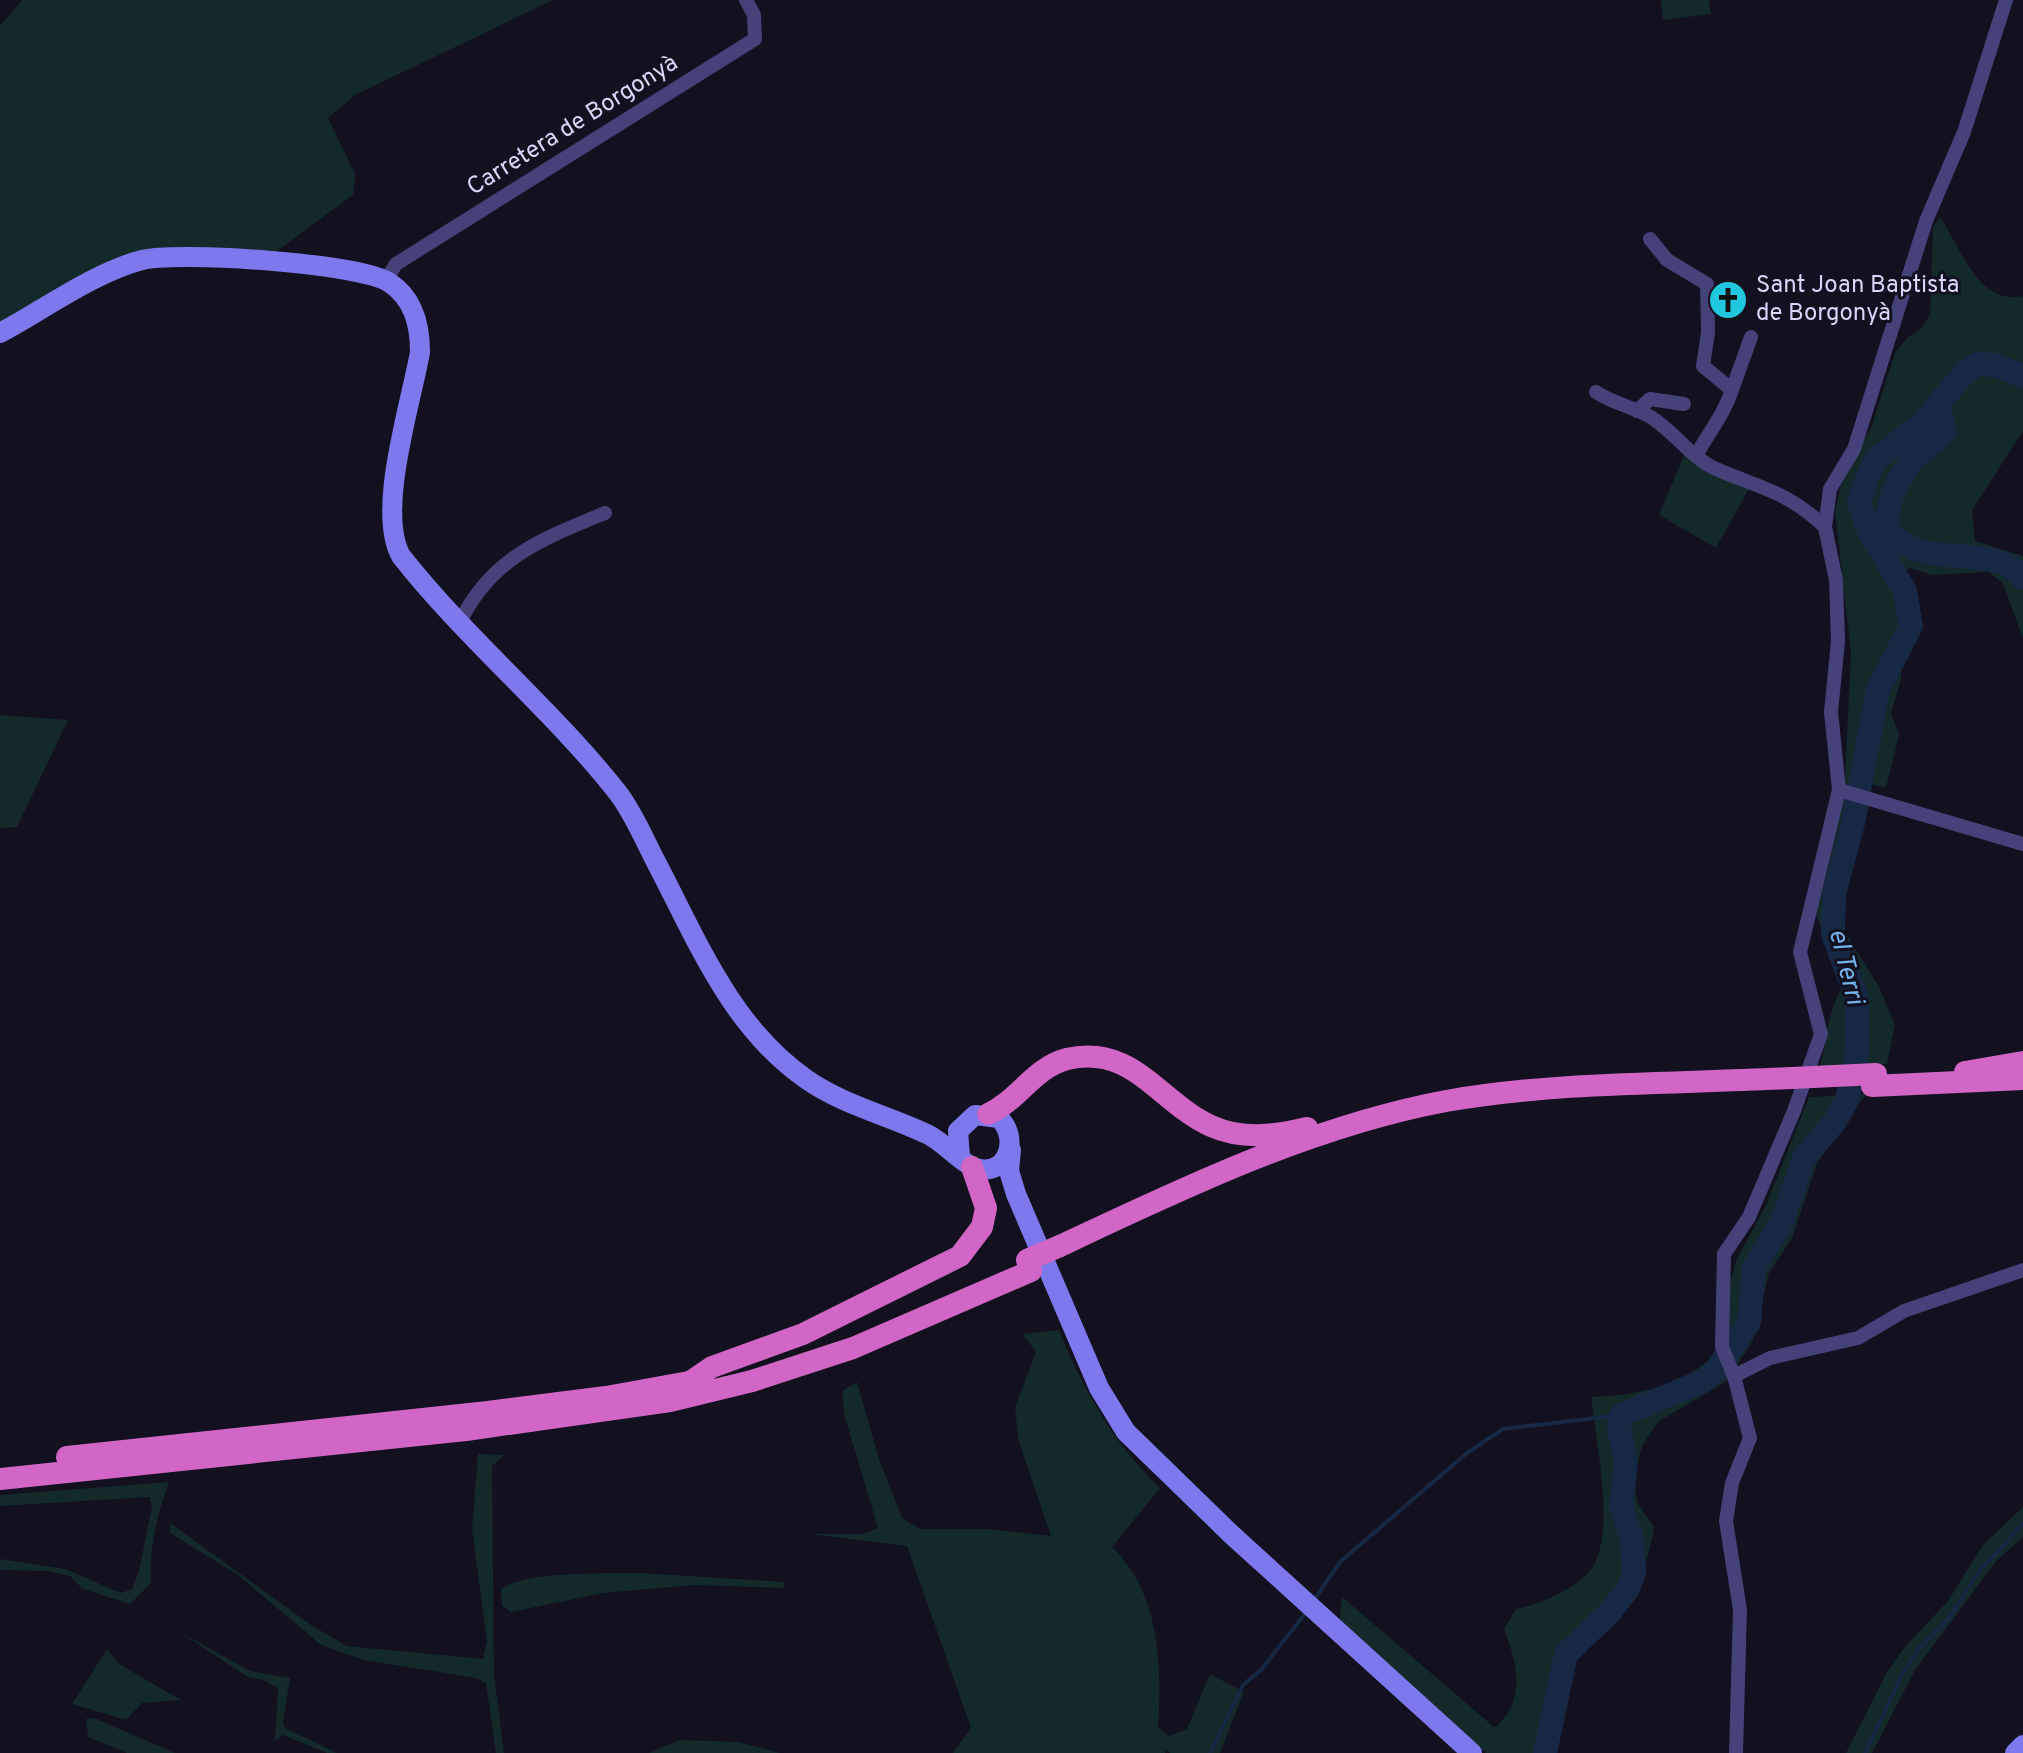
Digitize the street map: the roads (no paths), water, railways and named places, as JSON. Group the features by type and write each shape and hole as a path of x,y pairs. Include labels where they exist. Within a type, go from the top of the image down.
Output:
{"highway":[{"path":"988,1114 1040,1070 1086,1056 1126,1064 1197,1119 1239,1134 1267,1136 1333,1122 1356,1123"},
{"path":"1874,1080 2023,1062"},
{"path":"1966,1071 2023,1070"},
{"path":"0,1479 466,1430 670,1401 752,1381 839,1353 1062,1252 1316,1151 1420,1120 1557,1100 1790,1084 2023,1079"},
{"path":"1062,1252 1217,1176 1356,1123 1444,1102 1526,1090 1790,1084"},
{"path":"690,1382 712,1367 803,1334 960,1256 982,1227 986,1208 973,1164"},
{"path":"0,1464 488,1412 690,1382 821,1345 1029,1266"}],"main road":[{"path":"0,333 115,270 159,257 343,269 386,280 413,309 420,334 420,352 391,506 391,533 401,556 618,794 727,996 762,1042 810,1082 873,1115 945,1143 973,1164 1003,1179 1016,1194"},
{"path":"919,1131 941,1131 962,1124 975,1115 988,1114 1005,1124 1011,1148 1009,1171 1016,1194 1099,1388 1126,1432 1179,1486 1472,1753"},
{"path":"962,1124 956,1140 973,1164"},
{"path":"973,1164 1003,1162 1011,1148"},
{"path":"2015,1753 2023,1745"}],"street":[{"name":"Carretera de Borgonyà","path":"386,280 396,264 755,39 754,15 746,0"},
{"path":"1736,1753 1740,1610 1726,1521 1732,1483 1750,1438 1734,1376 1722,1347 1724,1254 1749,1217 1794,1111 1821,1034 1800,952 1839,790 1831,712 1838,641 1836,580 1825,527 1830,489 1854,449 1926,221 1964,132 2006,0"},
{"path":"1650,239 1667,260 1707,284 1708,332 1703,366 1732,390"},
{"path":"1696,456 1706,436 1723,418 1751,337"},
{"path":"1596,392 1649,416 1715,468 1752,480 1804,507 1825,527"},
{"path":"1637,411 1650,399 1684,404"},
{"path":"460,622 472,596 503,564 543,539 605,513"},
{"path":"1839,790 2023,844"},
{"path":"1734,1376 1770,1358 1858,1338 1904,1311 2023,1270"}],"waterway":[{"name":"el Terri","path":"1545,1753 1566,1654 1610,1612 1627,1590 1634,1573 1632,1540 1621,1506 1626,1463 1619,1428 1621,1415 1703,1381 1718,1368 1749,1322 1754,1268 1782,1221 1804,1158 1836,1120 1847,1100 1857,1052 1857,998 1833,934 1834,894 1853,823 1878,689 1911,626 1905,591 1868,529 1859,502 1869,473 1876,459 1923,423 1965,372 1978,364 1995,365 2023,376"},
{"path":"1939,404 1944,432 1902,474 1889,507 1888,533 1905,545 1923,552 1995,561 2010,567 2023,578"},
{"name":"el Terri","path":"1866,718 1873,715"},
{"path":"1314,1600 1340,1562 1467,1453 1503,1429 1621,1415"},
{"path":"1865,1753 1903,1673 1920,1647 1949,1618 1980,1570 2023,1524"},
{"path":"1210,1753 1243,1685 1261,1670 1307,1611"}],"place":[{"name":"Sant Joan Baptista de Borgonyà","path":"1728,300"}]}
